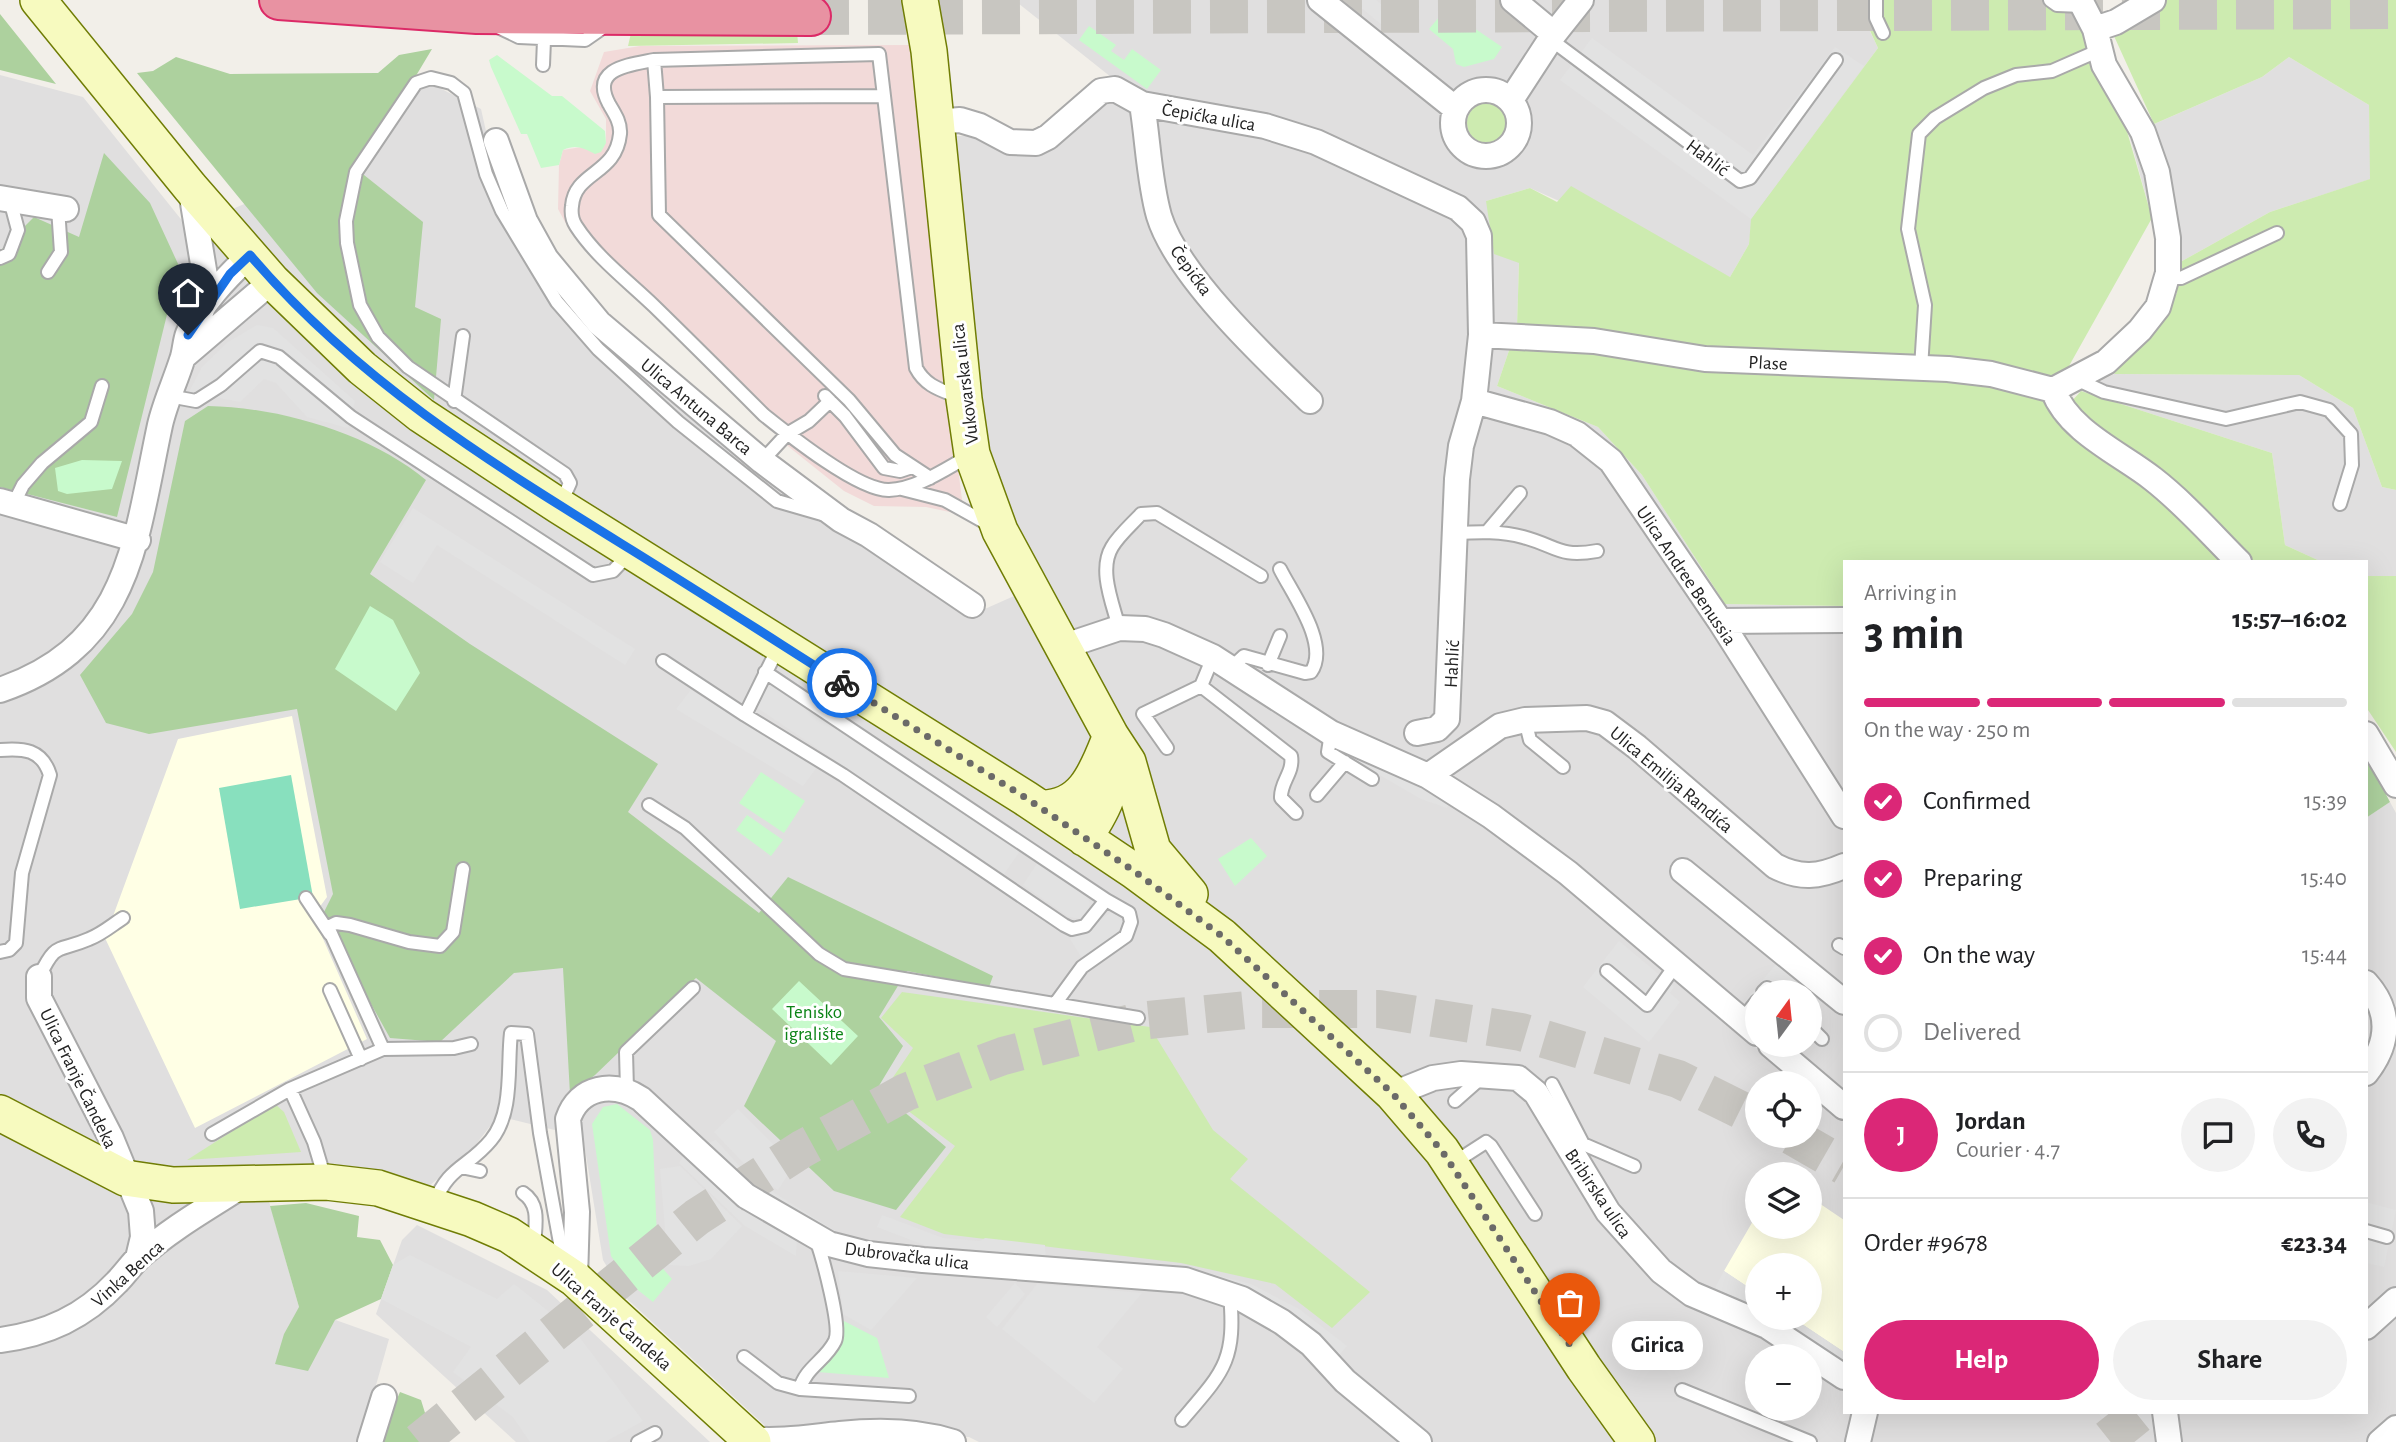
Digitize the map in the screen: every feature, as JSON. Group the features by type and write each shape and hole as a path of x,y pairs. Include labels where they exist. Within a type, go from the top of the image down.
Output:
{"highway":[{"path":"279,0 477,15 615,17 691,8 811,16"}],"main road":[{"path":"38,0 190,187 272,281 362,368 421,415 559,506 632,550 772,659 1041,808 1084,838 1108,832 1122,822 1137,794"},
{"name":"Vukovarska ulica","path":"920,0 972,454 1000,531 1111,737 1128,762 1143,825 1153,850 1199,903 1222,936"},
{"path":"1041,808 1058,808 1072,801 1095,771 1111,737"},
{"name":"Vukovarska ulica","path":"1111,737 1112,786 1105,807 1084,838 1222,936 1393,1094 1452,1164 1584,1368 1637,1442"},
{"name":"Ulica Franje Čandeka","path":"0,1113 125,1178 173,1185 326,1182 378,1188 434,1204 509,1235 570,1276 751,1440"}],"street":[{"path":"1320,0 1456,109"},
{"name":"Hahlić","path":"1513,0 1552,36"},
{"path":"1511,100 1552,36 1581,0"},
{"path":"2097,39 2116,22 2153,0"},
{"path":"2081,3 2097,39 2104,65 2143,132 2157,173 2168,238 2167,278 2158,307 2140,330 2106,362 2053,390 2058,403 2074,422 2154,480 2237,560"},
{"name":"Čepićka ulica","path":"935,122 960,120 980,125 996,137 1024,144 1048,137 1107,88 1115,89 1142,104 1265,126 1315,142 1458,208 1473,222 1479,236"},
{"path":"1482,90 1502,93 1511,100 1520,119 1519,130 1508,148 1488,156 1477,155 1459,143 1453,122 1456,109 1463,99 1482,90"},
{"name":"Čepićka","path":"1142,104 1159,214 1168,237 1206,291 1262,355 1310,401"},
{"name":"Ulica Antuna Barca","path":"496,141 525,221 560,279 599,323 762,461 841,520 869,535 972,605"},
{"path":"190,187 205,276 202,310"},
{"path":"5,199 62,209"},
{"name":"Hahlić","path":"1417,733 1437,729 1447,719 1461,446 1474,401 1481,335 1479,236"},
{"path":"0,690 40,673 66,655 92,630 120,586 138,540 160,422 188,335 202,310 250,255"},
{"path":"183,357 272,281"},
{"name":"Plase","path":"1481,335 1594,341 1705,359 1921,368 1991,374 2053,390"},
{"name":"Ulica Andree Benussia","path":"1474,401 1550,422 1595,447 1611,461 1720,621 1843,814"},
{"path":"6,503 138,540"},
{"path":"1720,621 1843,620"},
{"path":"1062,647 1119,628 1145,629 1164,635 1222,663 1331,733 1428,776 1492,816 1568,873 1675,966 1745,1013"},
{"name":"Ulica Emilija Randića","path":"1428,776 1500,726 1525,720 1587,718 1605,723 1637,747 1776,866 1791,874 1807,877 1843,866"},
{"path":"2368,737 2396,785"},
{"path":"1684,871 1843,1001"},
{"name":"Ulica Franje Čandeka","path":"39,977 39,998 111,1138 125,1178"},
{"path":"2368,986 2384,1013 2391,1034 2378,1059 2368,1071"},
{"path":"1785,1057 1843,1106"},
{"name":"Bribirska ulica","path":"1393,1094 1433,1078 1461,1074 1518,1078 1530,1085 1576,1147 1608,1212 1639,1250 1680,1287 1767,1326 1843,1376"},
{"path":"570,1276 577,1212 568,1136 573,1105 585,1095 613,1087 627,1090"},
{"name":"Dubrovačka ulica","path":"627,1090 746,1196 816,1239 868,1254 1185,1280 1230,1294 1282,1322 1311,1344 1345,1381 1419,1442"},
{"path":"125,1178 144,1224 138,1258"},
{"name":"Vinka Benca","path":"0,1340 25,1337 66,1324 97,1302 138,1258 186,1222 245,1185"},
{"path":"2368,1324 2396,1300"},
{"path":"370,1442 384,1397"},
{"path":"1858,1442 1865,1414"},
{"path":"2162,1414 2169,1442"},
{"path":"2379,1442 2396,1428"},
{"path":"751,1440 780,1441 914,1433 953,1442"}],"lane":[{"path":"1876,0 1876,19 1883,33"},
{"path":"2050,0 2057,5 2081,3"},
{"path":"477,15 519,37 544,40 585,40 595,36 615,17"},
{"name":"Hahlić","path":"1552,36 1740,181 1750,178 1836,60"},
{"path":"1921,368 1925,305 1908,229 1919,134 1936,118 1984,88 2017,75 2052,71 2097,39"},
{"path":"543,65 544,40"},
{"path":"964,399 931,386 922,380 916,368 879,54 654,60 618,67 608,75 604,87 606,99 618,120 618,145 608,165 580,185 572,201 572,217 609,264 787,434 862,483 878,489 898,489 945,500 1000,531"},
{"path":"654,60 659,215 849,400 895,455 930,478"},
{"path":"559,506 570,483 565,474 454,401 408,367 368,322 360,305 347,243 346,222 356,173 416,83 431,78 451,83 464,93 486,174 502,211 557,302 598,349 678,422 777,501 841,520"},
{"path":"657,97 884,96"},
{"path":"0,258 9,254 18,230 5,199"},
{"path":"48,272 58,260 62,243 62,209"},
{"path":"2167,278 2180,278 2277,233"},
{"path":"454,401 463,336"},
{"path":"169,396 196,401 221,385 260,351 279,357 351,417 593,575 613,571 632,550"},
{"path":"2076,379 2104,392 2226,419 2300,402 2329,410 2351,434 2352,465 2340,504"},
{"path":"6,503 42,463 91,422 102,386"},
{"path":"762,461 787,434 809,421 827,398 884,468 900,471 912,467"},
{"path":"898,489 930,478 972,454"},
{"path":"1487,532 1520,493"},
{"path":"1119,628 1110,594 1107,561 1113,545 1141,514 1157,513 1261,576"},
{"path":"1456,533 1487,532 1522,536 1572,555 1597,551"},
{"path":"1167,748 1143,714 1201,686 1222,663 1244,656 1268,665 1304,673 1311,672 1316,665 1314,633 1280,569"},
{"path":"1268,665 1280,636"},
{"path":"745,715 772,659 1106,900 1129,913 1130,930 1082,967 1055,1004"},
{"path":"663,661 843,775 1064,925 1072,929 1085,926 1106,900"},
{"path":"1201,686 1291,756 1293,768 1281,790 1281,798 1296,813"},
{"path":"1525,720 1530,740 1563,766"},
{"path":"1331,733 1328,752 1372,779"},
{"path":"0,750 17,749 36,753 47,766 50,775 22,873 16,943 9,950 0,952"},
{"path":"1317,794 1345,762"},
{"path":"649,805 685,828 833,964 871,976 1138,1017"},
{"path":"330,935 328,927 335,923 409,943 440,946 453,932 463,869"},
{"path":"306,898 330,935 383,1049"},
{"path":"39,977 49,955 56,949 88,940 123,918"},
{"path":"1607,971 1647,1005 1675,966"},
{"path":"627,1090 626,1052 693,988"},
{"path":"330,990 361,1059"},
{"path":"434,1204 442,1183 492,1138 505,1115 511,1033 527,1034 540,1133 570,1276"},
{"path":"212,1134 290,1089 383,1049 454,1048 471,1044"},
{"path":"1455,1101 1484,1075"},
{"path":"1552,1084 1576,1147 1634,1166"},
{"path":"290,1089 314,1142 326,1182"},
{"path":"1452,1164 1486,1142 1535,1214"},
{"path":"461,1167 480,1171"},
{"path":"523,1193 531,1198 536,1208 534,1250"},
{"path":"2368,1232 2387,1237"},
{"path":"800,1389 804,1376 830,1349 837,1334 826,1265 816,1239"},
{"path":"1182,1420 1211,1386 1229,1355 1230,1294"},
{"path":"744,1357 778,1383 800,1389 909,1396"},
{"path":"1682,1390 1810,1442"},
{"path":"638,1442 655,1433"}],"shaded area":[{"path":"1014,0 1868,0 1865,21 1878,48 1752,219 1749,244 1730,277 1530,188 1486,201 1519,262 1517,327 1497,386 1598,427 1642,475 1725,604 1843,606 1843,1414 2368,1414 2368,817 2390,802 2396,813 2396,1442 979,1442 969,1437 772,1432 625,1297 603,1260 583,1137 498,1116 470,1152 429,1186 359,1176 261,1173 299,1307 389,1339 360,1442 0,1442 0,75 83,97 188,228 361,154 412,74 481,109 495,171 610,344 726,447 827,523 969,616 1043,583 1005,496 988,441 950,136 972,136 1015,153 1116,81"},
{"path":"1352,0 1376,0 1399,19 1389,31"},
{"path":"1592,38 1753,155 1835,47 1864,66 1751,219 1560,80"},
{"path":"911,45 944,359 964,515 926,507 874,506 844,491 789,447 571,233 558,209 559,165 563,150 606,143 606,119 590,91 604,52 640,46"},
{"path":"2289,57 2369,105 2371,179 2270,212 2175,265 2152,218 2129,135 2262,77"},
{"path":"257,325 273,328 355,401 348,428 307,417 276,383 264,379 240,402 189,392 202,367 228,342"},
{"path":"2114,374 2299,375 2353,408 2382,487 2396,490 2396,576 2368,576 2368,560 2318,560 2285,545 2272,453 2081,391"},
{"path":"413,508 635,649 625,665 437,545 413,583 380,562"},
{"path":"766,677 1020,851 1004,874 753,705"},
{"path":"691,690 817,767 803,786 676,709"},
{"path":"292,716 327,897 313,916 367,1039 195,1128 105,938 178,739"},
{"path":"1363,755 1451,798 1447,808 1421,799 1359,763"},
{"path":"1038,862 1085,892 1090,903 1088,914 1080,919 1069,917 1023,885"},
{"path":"1115,910 1123,916 1123,932 1082,958 1070,939"},
{"path":"1619,941 1674,987 1670,993 1680,1002 1649,1042 1583,987"},
{"path":"1777,963 1797,980 1763,980"},
{"path":"738,1109 794,1165 778,1190 754,1174 714,1132"},
{"path":"716,1140 749,1177 845,1237 775,1212 702,1145"},
{"path":"687,1151 760,1217 797,1241 796,1256 745,1226 679,1163"},
{"path":"680,1166 742,1226 711,1259 689,1266 668,1265 660,1169"},
{"path":"2368,1203 2396,1210 2384,1267 2368,1263"},
{"path":"1822,1205 1843,1219 1843,1351 1811,1330 1822,1330 1822,1253 1745,1253 1745,1285 1724,1271 1745,1235 1745,1239 1822,1239"},
{"path":"882,1215 943,1238 980,1241 985,1238 1045,1245 1046,1260 940,1251 877,1227"},
{"path":"417,1225 547,1290 710,1442 516,1442 376,1314 402,1240"},
{"path":"410,1255 497,1299 514,1284 577,1334 643,1421 605,1442 530,1442 513,1417 453,1372 471,1347 381,1299 393,1265"},
{"path":"1140,1263 1208,1273 1251,1284 1299,1309 1347,1346 1338,1356 1318,1340 1139,1269"},
{"path":"838,1271 917,1278 871,1330 843,1314"},
{"path":"1724,1271 1745,1285 1745,1307 1715,1288"},
{"path":"1015,1283 1025,1294 997,1327 986,1317"},
{"path":"1037,1284 1142,1293 1097,1347 1123,1369 1094,1403 1002,1329"},
{"path":"1785,1330 1811,1330 1843,1351 1843,1362 1822,1351 1822,1344 1810,1344"},
{"path":"2099,1414 2155,1414 2159,1429 2117,1436"}],"green space":[{"path":"1868,0 2071,0 2122,114 2152,218 2046,407 2204,533 2226,560 1843,560 1843,606 1725,604 1642,475 1598,427 1497,386 1517,327 1519,263 1494,254 1486,201 1530,188 1557,202 1571,186 1730,277 1749,244 1751,219 1878,48 1865,20"},
{"path":"2163,0 2396,0 2396,490 2382,487 2353,408 2299,375 2114,374 2177,293 2175,265 2270,212 2370,179 2369,105 2289,57 2262,77 2154,124 2114,36"},
{"path":"1446,9 1502,47 1494,59 1464,67 1456,64 1453,49 1429,29"},
{"path":"0,14 56,84 0,70"},
{"path":"1089,26 1116,45 1111,51 1124,60 1132,49 1161,70 1147,89 1079,40"},
{"path":"797,32 798,43 628,46 631,33"},
{"path":"432,49 359,171 423,222 415,307 441,319 434,400 317,293 137,73 153,71 176,57 230,74 378,73 399,55"},
{"path":"497,55 552,96 562,96 605,131 606,143 601,152 595,154 579,148 568,148 563,150 559,165 541,168 527,134 521,134 491,67 489,60"},
{"path":"1488,102 1503,108 1509,123 1503,138 1488,144 1473,138 1467,123 1473,108"},
{"path":"104,153 150,203 179,266 117,517 0,487 0,251 34,217 79,237"},
{"path":"2081,391 2272,453 2285,545 2318,560 2251,560 2210,516 2070,403"},
{"path":"208,406 264,412 323,426 379,449 426,480 370,574 470,644 658,764 628,812 759,913 788,877 993,976 989,987 907,971 879,1017 903,1046 877,1089 946,1147 896,1210 834,1191 744,1106 776,1041 696,978 595,1075 570,1094 563,968 514,973 440,1042 390,1038 322,916 333,894 297,709 149,734 106,723 80,675 132,614 153,572 185,421"},
{"path":"82,460 122,461 112,489 67,494 58,491 55,468"},
{"path":"2368,576 2396,576 2396,752 2368,710"},
{"path":"370,606 393,620 420,673 396,711 335,669"},
{"path":"2368,760 2390,802 2368,817"},
{"path":"761,772 805,801 784,833 739,803"},
{"path":"291,775 313,897 240,909 219,788"},
{"path":"747,815 783,840 771,856 736,830"},
{"path":"1251,838 1267,856 1235,886 1218,859"},
{"name":"Tenisko igralište","path":"799,981 858,1036 831,1065 772,1009"},
{"path":"902,992 1150,1027 1213,1130 1248,1159 1230,1179 1370,1292 1332,1328 1275,1284 1181,1263 944,1234 900,1217 955,1146 883,1092 913,1048 881,1018"},
{"path":"275,1104 284,1112 301,1152 187,1160"},
{"path":"617,1104 650,1130 653,1140 658,1263 672,1279 653,1302 629,1283 611,1256 592,1124 603,1107"},
{"path":"306,1203 359,1216 357,1237 380,1240 393,1265 381,1299 335,1320 308,1371 275,1364 284,1334 299,1307 270,1206"},
{"path":"840,1319 877,1338 889,1378 818,1372 836,1353 844,1335"},
{"path":"400,1392 421,1400 434,1442 378,1442"}],"tunnel":[{"path":"811,16 2396,10"},
{"path":"419,1442 697,1217 802,1149 906,1092 1003,1056 1139,1021 1256,1009 1379,1009 1521,1032 1678,1079 1745,1112"},
{"path":"1813,1148 1843,1165"},
{"path":"2113,1414 2135,1442"}],"way so far":[{"path":"842,683 1026,798 1134,871 1222,936 1393,1094 1442,1151 1570,1345"}],"place":[{"name":"Girica","path":"1570,1345"}],"route":[{"path":"188,335 202,310 230,274 250,255 305,316 362,368 421,415 559,506 842,683"}]}
